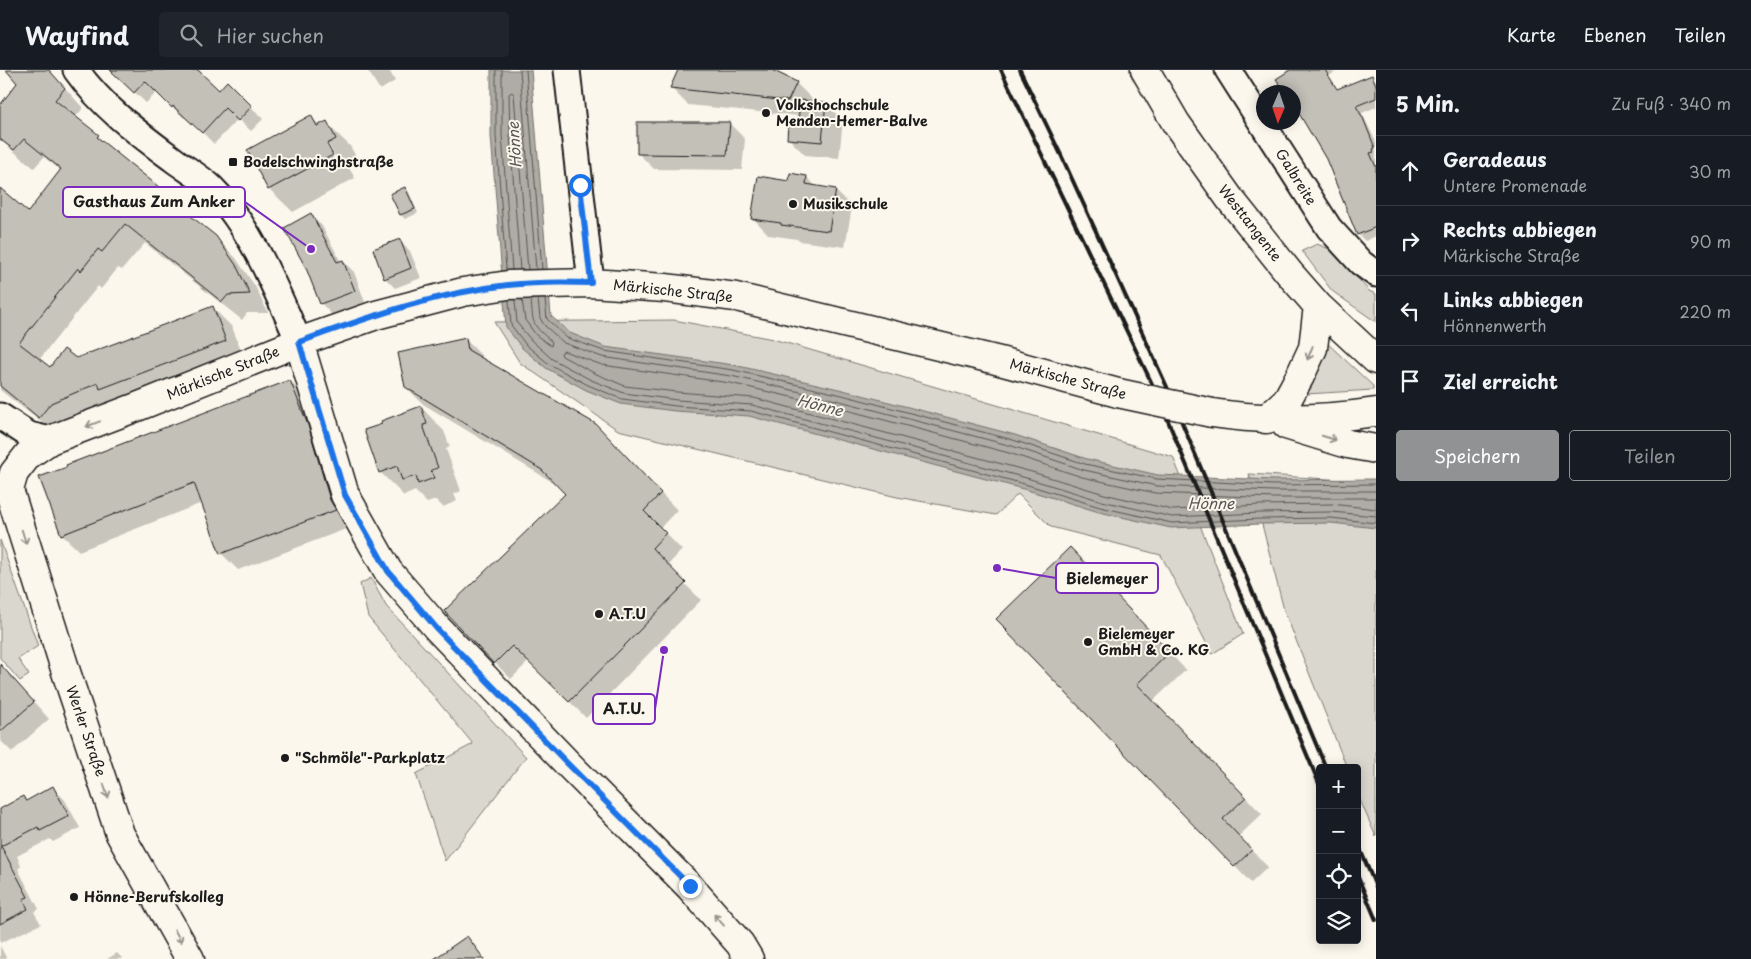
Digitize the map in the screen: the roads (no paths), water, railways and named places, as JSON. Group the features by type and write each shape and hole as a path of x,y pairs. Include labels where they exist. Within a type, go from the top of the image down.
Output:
{"main road":[{"name":"Westtangente","path":"1145,70 1176,123 1230,199 1318,306 1376,360"},
{"name":"Märkische Straße","path":"3,487 28,455 50,440 137,408 299,342 376,315 463,292 508,285 582,282 665,288 736,297 996,360 1118,393 1212,412 1266,419 1354,415 1376,412"},
{"path":"1266,419 1287,400 1313,348 1318,306"},
{"path":"299,342 345,495 388,571 438,630 561,758 690,886 740,944 749,959"},
{"path":"1266,419 1348,444 1376,449"},
{"name":"Werler Straße","path":"3,487 120,834 190,959"}],"street":[{"path":"76,70 107,107 210,187 238,220 274,285 299,342"},
{"path":"567,70 582,282"},
{"name":"Galbreite","path":"1228,70 1329,228 1361,263 1376,274"},
{"path":"0,416 29,435 50,440"}],"water":[{"name":"Hönne","path":"491,70 531,70 551,316 570,333 605,347 734,365 843,390 1015,435 1087,459 1158,475 1274,480 1376,479 1376,528 1331,523 1171,528 1099,512 1027,490 749,416 675,411 621,404 586,390 546,368 522,348 506,327 491,136"}],"railway":[{"path":"1001,70 1156,392 1316,776"},
{"path":"1020,70 1168,389 1324,764"},
{"path":"1361,851 1376,887"},
{"path":"1361,884 1376,920"}],"place":[{"name":"Volkshochschule Menden-Hemer-Balve","path":"766,113"},
{"name":"Bodelschwinghstraße","path":"233,162"},
{"name":"Musikschule","path":"793,204"},
{"name":"Gasthaus Zum Anker","path":"311,249"},
{"name":"Bielemeyer","path":"997,568"},
{"name":"A.T.U","path":"599,614"},
{"name":"Bielemeyer GmbH & Co. KG","path":"1088,642"},
{"name":"A.T.U.","path":"664,650"},
{"name":"\"Schmöle\"-Parkplatz","path":"285,758"},
{"name":"Hönne-Berufskolleg","path":"74,897"}]}
